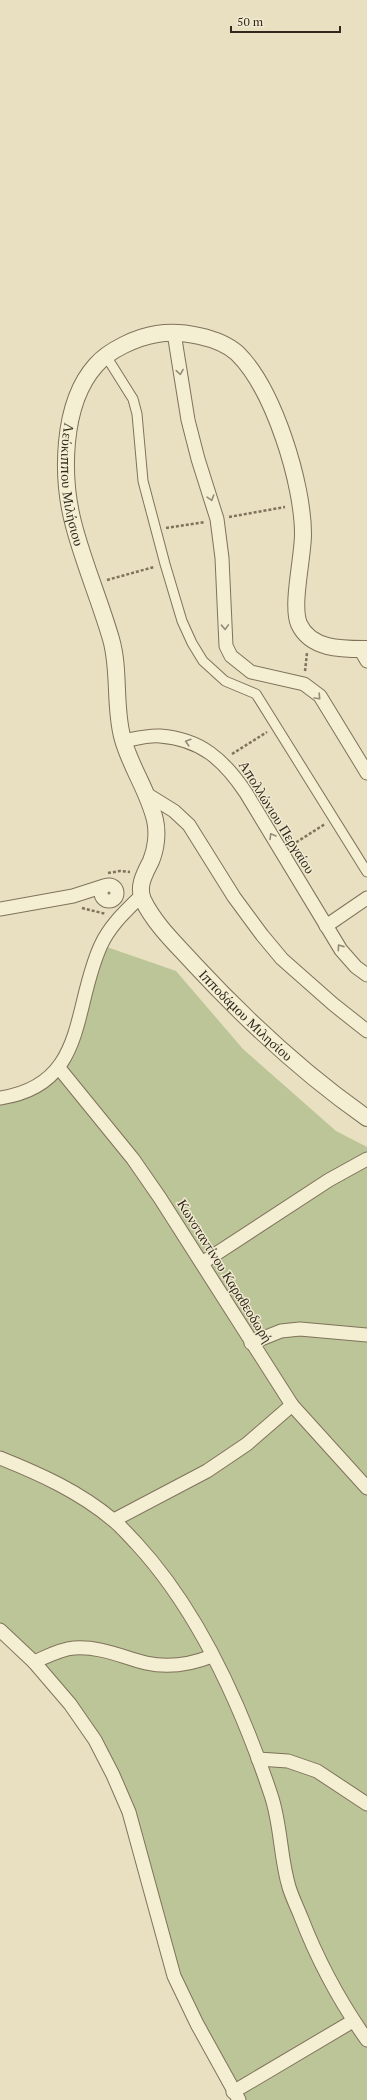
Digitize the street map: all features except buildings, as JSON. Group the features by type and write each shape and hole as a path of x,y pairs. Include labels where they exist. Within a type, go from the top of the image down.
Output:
{"street":[{"name":"Λεύκιππου Μιλήσιου","path":"141,896 143,875 153,853 157,826 123,741 118,718 115,656 73,524 65,464 71,417 86,380 95,366 106,356 137,340 158,334 174,334 210,338 225,345 237,354 255,376 271,407 283,436 300,505 303,532 296,610 300,625 309,637"},
{"path":"174,334 188,420 217,519 222,558 226,646 230,656 251,672 304,684 320,696 367,773"},
{"path":"106,356 133,398 136,414 142,481 182,621 192,644 203,661 225,682 241,690 256,694 367,872"},
{"path":"309,637 319,644 365,653"},
{"name":"Απολλώνιου Περγαίου","path":"123,741 159,736 169,738 188,742 203,748 222,761 234,775 341,950 356,967 367,975"},
{"path":"145,793 174,811 189,825 234,897 282,959 333,1004 367,1031"},
{"path":"0,909 73,896 108,893 141,896"},
{"path":"0,1098 27,1091 44,1082 59,1068 74,1037 90,977 101,945 115,921 141,896"},
{"name":"Ιπποδάμου Μιλησίου","path":"141,896 156,921 251,1024 311,1076 367,1118"},
{"path":"326,926 367,898"},
{"name":"Κωνσταντίνου Καραθεοδωρή","path":"59,1068 133,1160 202,1263 251,1343 292,1405 365,1482"},
{"path":"202,1263 329,1180 367,1160"},
{"path":"251,1343 281,1331 300,1329 367,1335"},
{"path":"114,1520 207,1472 247,1444 292,1405"},
{"path":"0,1458 40,1474 83,1497 114,1520 149,1557 178,1596 212,1656 235,1704 258,1759 272,1797 289,1887 312,1947 334,1990 353,2021 367,2040"},
{"path":"0,1630 34,1662 70,1704 94,1740 114,1775 129,1812 174,1976 197,2024 236,2096 353,2021"},
{"path":"34,1662 54,1653 73,1648 97,1649 147,1663 166,1665 198,1661 212,1656"},
{"path":"258,1759 288,1761 318,1771 367,1804"}],"path":[{"path":"156,530 300,505"},
{"path":"93,583 165,564"},
{"path":"304,684 309,637"},
{"path":"222,761 276,726"},
{"path":"282,852 334,818"}],"green space":[{"path":"101,945 176,971 243,1049 336,1131 367,1147 367,2100 239,2100 197,2024 146,1871 95,1740 0,1630 0,1098 59,1068"}]}
